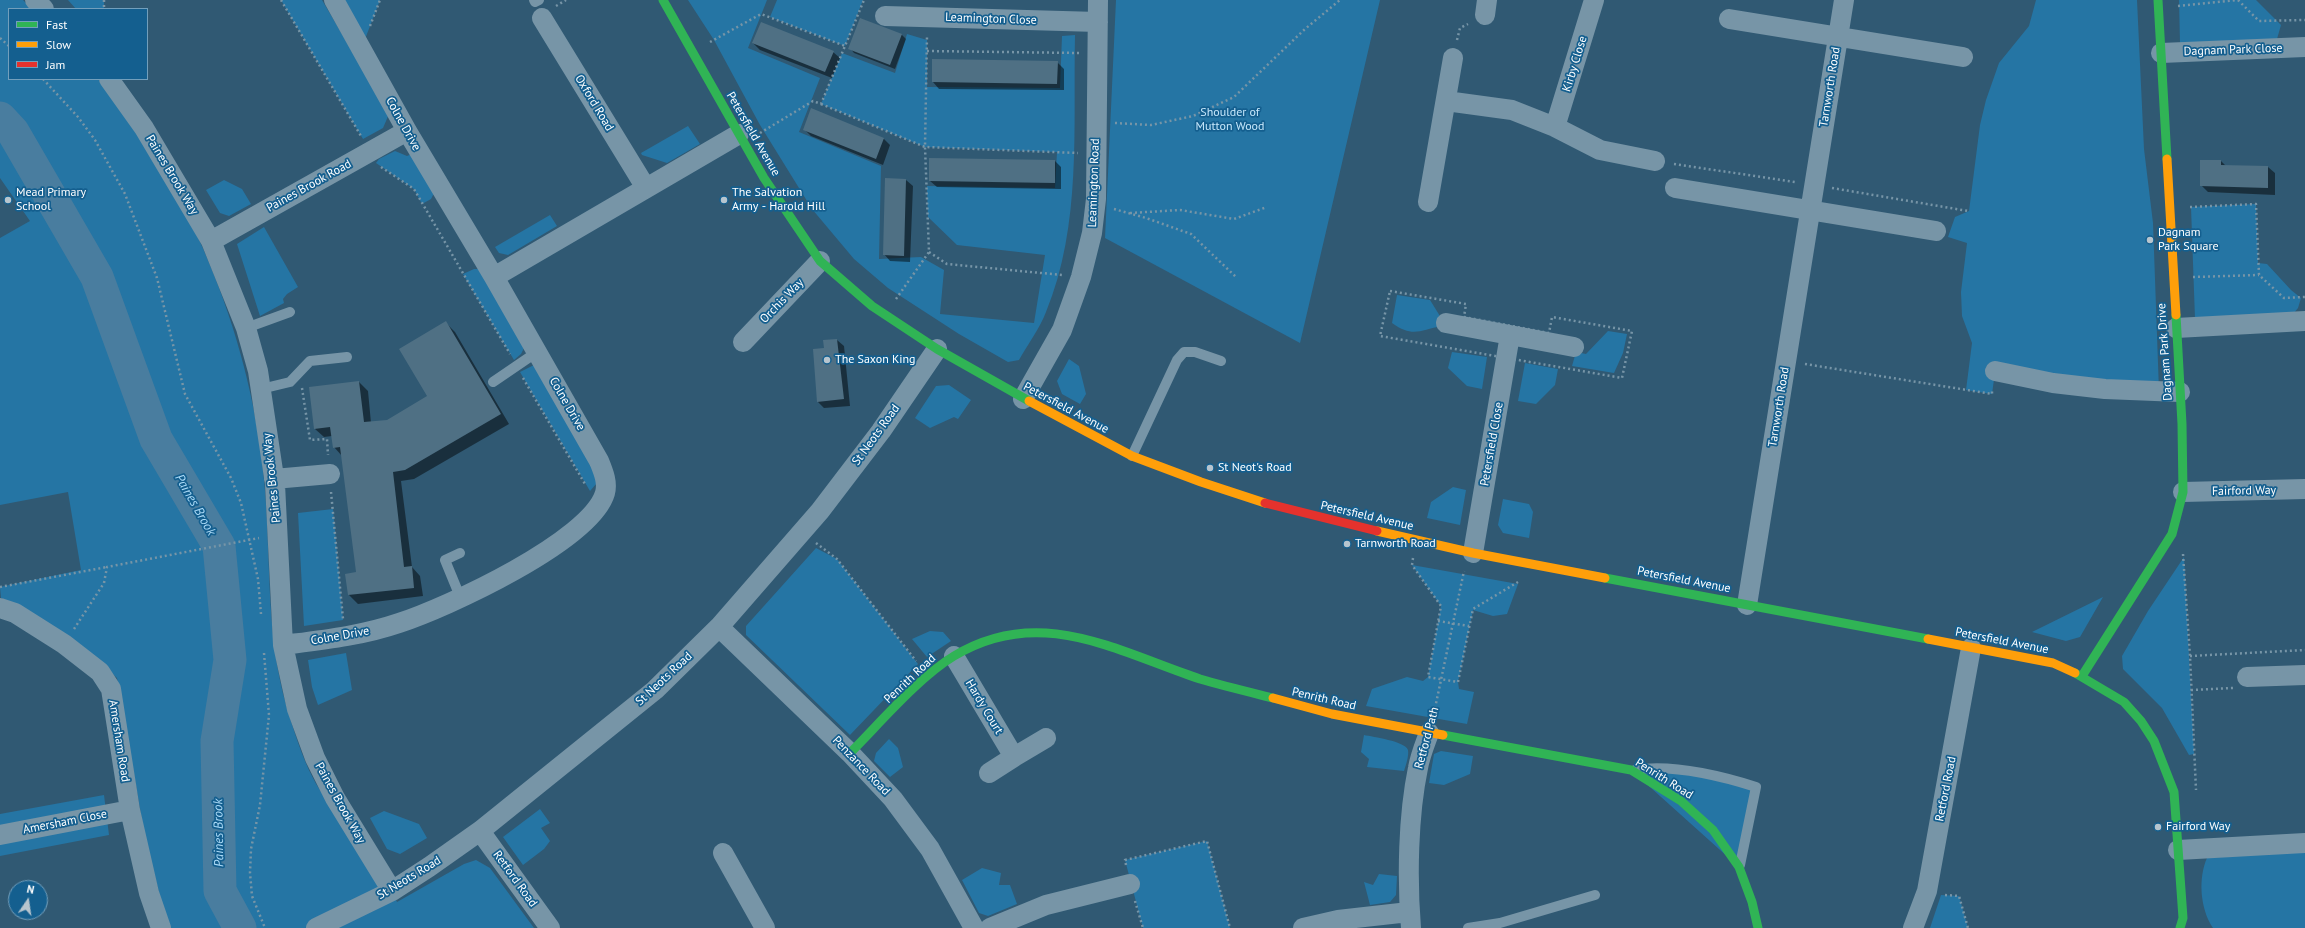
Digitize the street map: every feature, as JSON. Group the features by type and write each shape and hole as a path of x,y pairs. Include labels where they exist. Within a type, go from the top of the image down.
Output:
{"street":[{"path":"35,0 43,8"},
{"name":"Colne Drive","path":"283,645 344,637 398,624 461,599 518,569 572,532 588,517 606,492 606,481 599,461 538,352 407,132 334,0"},
{"name":"Petersfield Avenue","path":"663,0 773,191 820,261 854,293 885,315 937,348 1023,399 1132,456 1201,482 1284,509 1472,553 2053,663 2082,676 2124,702 2154,741 2174,792 2183,918 2180,928"},
{"name":"Leamington Road","path":"1023,399 1062,330 1081,277 1092,233 1096,199 1098,0"},
{"name":"Kirby Close","path":"1555,127 1594,0"},
{"name":"Tarnworth Road","path":"1747,605 1844,0"},
{"name":"Dagnam Park Drive","path":"2082,676 2172,534 2183,492 2180,392 2158,4"},
{"name":"Oxford Road","path":"538,6 646,188"},
{"name":"Leamington Close","path":"884,16 1098,22"},
{"name":"Tarnworth Road","path":"1729,19 1963,57"},
{"name":"Dagnam Park Close","path":"2161,53 2305,47"},
{"path":"1428,202 1454,58"},
{"name":"Paines Brook Way","path":"110,80 144,128 211,241 246,328 261,389 274,479 283,645 298,709 315,758 335,798 392,891"},
{"path":"1446,101 1512,110 1555,127 1600,150 1655,161"},
{"name":"Paines Brook Road","path":"211,241 407,132"},
{"path":"494,277 646,188 742,138"},
{"path":"1675,188 1811,209 1936,231"},
{"name":"Orchis Way","path":"743,342 820,261"},
{"path":"2176,328 2305,321"},
{"path":"1446,323 1574,347"},
{"name":"Petersfield Close","path":"1472,553 1510,335"},
{"name":"St Neots Road","path":"316,928 392,891 480,831 649,695 719,627 820,511 881,431 937,348"},
{"path":"1995,371 2053,383 2105,389 2180,392"},
{"path":"274,479 330,474"},
{"name":"Fairford Way","path":"2183,492 2305,489"},
{"name":"Amersham Road","path":"0,608 15,613 64,644 100,672 111,690 130,810 148,893 161,928"},
{"name":"Penzance Road","path":"719,627 850,753 893,799 930,849 974,928"},
{"name":"Penrith Road","path":"850,753 928,676 954,656 986,640 1034,631 1083,637 1161,666 1240,690 1332,714 1631,770 1681,801 1713,830 1739,867 1752,902 1758,928"},
{"name":"Retford Road","path":"1913,928 1927,892 1972,648"},
{"name":"Hardy Court","path":"954,656 1014,757"},
{"path":"2247,677 2305,675"},
{"name":"Retford Path","path":"1410,920 1410,854 1414,797 1418,767 1429,732"},
{"path":"989,773 1046,738"},
{"name":"Amersham Close","path":"0,835 130,810"},
{"name":"Retford Road","path":"480,831 550,928"},
{"path":"2178,850 2305,843"},
{"path":"724,853 765,928"},
{"path":"990,928 1046,905 1130,884"},
{"name":"Petersfield Avenue","path":"2183,918 2189,928"},
{"path":"1303,928 1338,920 1410,920"}],"lane":[{"path":"246,328 290,312"},
{"path":"493,382 538,352"},
{"path":"1132,456 1177,360 1184,352 1195,352 1221,361"},
{"path":"261,389 290,382 310,361 347,356"},
{"path":"460,553 445,560 461,599"},
{"path":"1631,770 1654,767 1732,780 1756,787 1739,867"},
{"path":"1468,928 1500,923 1595,895"}],"path":[{"path":"281,0 376,163 414,189 598,505"},
{"path":"822,104 864,0"},
{"path":"1096,122 1151,125 1193,116 1234,97 1305,29 1340,0"},
{"path":"2158,4 2238,0 2259,21 2305,20"},
{"path":"1454,58 1460,28 1486,7"},
{"path":"692,52 761,14 845,46"},
{"path":"885,315 929,252 925,147 928,18"},
{"path":"0,38 8,45"},
{"path":"927,51 1097,53"},
{"path":"44,80 78,117 95,140 125,194 157,278 185,394 231,478 241,503 258,579 261,617"},
{"path":"742,138 813,101 925,147 1096,154"},
{"path":"1655,161 1815,185 1968,211"},
{"path":"2170,208 2256,204 2258,274"},
{"path":"1127,213 1180,210 1234,219 1267,207"},
{"path":"1108,208 1191,234 1236,277"},
{"path":"929,252 946,264 1081,277"},
{"path":"2173,278 2258,274 2284,298 2305,298"},
{"path":"1786,361 1992,394 1995,371"},
{"path":"300,372 310,440 327,439 344,637"},
{"path":"802,531 837,559 928,676"},
{"path":"2172,534 2184,557 2196,794"},
{"path":"1417,540 1412,565 1440,606 1428,677 1442,680 1458,682 1473,609 1518,584 1522,562"},
{"path":"0,587 242,541"},
{"name":"Retford Path","path":"1429,732 1442,680 1463,573 1472,553"},
{"path":"64,644 104,583 107,567"},
{"path":"1438,621 1469,626"},
{"path":"263,647 270,715 260,805 251,849 250,873 252,896 265,928"},
{"path":"2190,656 2305,650"},
{"path":"1143,928 1130,884 1125,860 1207,841 1230,928"},
{"path":"1927,892 1941,895 1959,896 1968,928"}],"green space":[{"path":"0,0 23,0 31,8 8,8 8,80 99,80 130,120 160,164 186,212 209,262 228,314 244,366 256,418 266,499 270,589 275,649 280,679 295,735 315,783 392,891 397,902 464,864 476,860 490,868 534,928 170,928 163,909 145,837 117,678 78,643 38,617 1,598 0,587 81,570 68,492 0,505 0,238 30,221 0,178"},
{"path":"68,0 104,0 104,8 75,8"},
{"path":"281,0 322,0 389,114 383,128 363,139"},
{"path":"334,0 380,0 362,47"},
{"path":"688,0 767,0 748,48 820,78 799,132 881,166 879,259 921,257 944,270 940,314 1034,323 1045,255 957,245 928,217 927,186 1055,188 1057,152 925,147 821,104 842,53 895,73 907,34 927,40 927,87 1060,88 1062,36 1075,35 1073,175 1065,245 1058,279 1046,312 1019,360 1008,362 959,334 888,288 854,259 812,209 760,125 714,40"},
{"path":"777,0 863,0 845,46 770,17"},
{"name":"Shoulder of Mutton Wood","path":"1116,0 1380,0 1300,343 1105,238"},
{"path":"2036,0 2137,0 2144,149 2153,223 2159,391 1995,372 1992,394 1966,390 1972,343 1962,316 1961,292 1967,243 1948,237 1955,217 1969,211 1980,125 1986,100 1999,63 2029,26"},
{"path":"2179,0 2256,0 2281,25 2277,39 2180,43"},
{"path":"688,126 700,144 667,163 642,155 641,153"},
{"path":"395,151 407,156 412,154 434,193 431,199 422,204 414,189 376,163 379,159"},
{"path":"224,180 242,189 251,204 229,216 220,213 206,190"},
{"path":"2256,204 2258,263 2267,264 2291,290 2301,298 2298,308 2293,314 2195,319 2191,207"},
{"path":"550,215 557,226 508,255 499,253 495,247"},
{"path":"264,227 298,287 287,294 283,299 284,303 260,316 237,244"},
{"path":"474,269 479,269 524,348 521,354 514,360 463,274"},
{"path":"1397,295 1430,300 1443,321 1442,326 1417,332 1411,332 1399,328 1392,323"},
{"path":"1608,331 1627,334 1623,353 1614,373 1572,366 1576,352 1586,354"},
{"path":"1452,352 1487,357 1482,389 1467,386 1448,368"},
{"path":"1069,359 1079,366 1086,394 1080,404 1062,394 1057,381"},
{"path":"1525,363 1558,369 1555,385 1536,404 1518,401"},
{"path":"534,365 595,469 597,483 590,491 520,372"},
{"path":"949,385 971,400 958,419 954,417 930,428 915,418 936,386"},
{"path":"1453,487 1466,490 1460,525 1427,518 1431,502"},
{"path":"1503,499 1529,504 1533,512 1529,538 1503,533 1498,525"},
{"path":"333,509 343,620 304,626 298,513"},
{"path":"816,548 837,559 918,664 850,735 746,635 746,626"},
{"path":"2184,557 2194,754 2189,755 2162,708 2123,669 2122,656 2148,611"},
{"path":"1412,565 1518,584 1507,614 1493,616 1473,610 1458,682 1459,689 1474,692 1467,724 1366,706 1372,689 1407,677 1423,681 1428,677 1441,606"},
{"path":"2103,597 2080,637 2066,641 2032,632"},
{"path":"930,631 943,632 951,641 927,657 912,639"},
{"path":"346,653 352,690 318,705 312,687 308,660"},
{"path":"1364,735 1395,742 1406,747 1408,750 1408,755 1404,771 1367,767 1369,759 1361,752"},
{"path":"889,739 898,748 903,767 890,777 874,761 876,753"},
{"path":"1441,751 1473,756 1470,774 1444,785 1429,783 1434,754"},
{"path":"1654,767 1756,787 1739,867 1631,770"},
{"path":"104,795 109,835 0,856 0,814"},
{"path":"540,809 550,823 541,828 550,841 544,849 523,865 503,837"},
{"path":"384,811 419,824 427,838 400,854 387,849 370,818"},
{"path":"1207,841 1230,928 1143,928 1125,860"},
{"path":"2305,851 2305,928 2213,928 2205,912 2202,893 2202,875 2207,858"},
{"path":"982,868 1001,873 999,885 1010,885 1017,904 988,916 979,913 962,880"},
{"path":"1379,874 1397,876 1396,895 1390,902 1370,905 1364,882 1373,885"},
{"path":"1941,895 1959,896 1968,928 1930,928"}],"building":[{"path":"860,18 902,34 890,65 848,49"},
{"path":"761,22 834,51 825,72 752,43"},
{"path":"932,59 1058,61 1057,84 932,82"},
{"path":"811,108 884,138 876,159 803,130"},
{"path":"929,158 1055,160 1055,183 929,181"},
{"path":"2200,160 2221,160 2221,165 2268,166 2268,188 2200,186"},
{"path":"885,178 906,179 904,256 883,255"},
{"path":"446,321 501,414 405,470 393,472 404,567 412,566 414,588 348,595 345,574 356,572 340,447 333,448 330,427 314,429 309,387 359,381 364,422 387,420 427,396 399,349"},
{"name":"The Saxon King","path":"837,339 844,399 817,402 813,349 824,348 823,340"}],"waterway":[{"name":"Paines Brook","path":"0,118 13,132 97,277 156,439 219,546 230,660 217,741 220,891 240,928"}],"traffic: fast":[{"path":"663,0 764,178 820,261 872,306 937,349 1029,401"},
{"path":"2158,0 2167,159"},
{"path":"2082,676 2172,534 2183,492 2182,424 2176,315"},
{"path":"1605,578 1928,639"},
{"path":"850,753 914,688 941,665 954,656 986,641 1017,634 1047,633 1078,638 1138,656 1200,679 1273,698"},
{"path":"2075,673 2124,702 2141,721 2154,741 2174,792 2183,918 2180,928"},
{"path":"1443,735 1631,770 1681,801 1713,830 1739,867 1752,902 1758,928"}],"traffic: slow":[{"path":"2167,159 2176,315"},
{"path":"1029,401 1132,456 1201,482 1265,503"},
{"path":"1377,531 1473,553 1605,578"},
{"path":"1928,639 2053,663 2075,673"},
{"path":"1273,698 1332,714 1443,735"}],"traffic: jam":[{"path":"1265,503 1377,531"}],"place":[{"name":"Mead Primary School","path":"8,200"},
{"name":"The Salvation Army - Harold Hill","path":"724,200"},
{"name":"Dagnam Park Square","path":"2150,240"},
{"name":"The Saxon King","path":"827,360"},
{"name":"St Neot's Road","path":"1210,468"},
{"name":"Tarnworth Road","path":"1347,544"},
{"name":"Fairford Way","path":"2158,827"}]}
